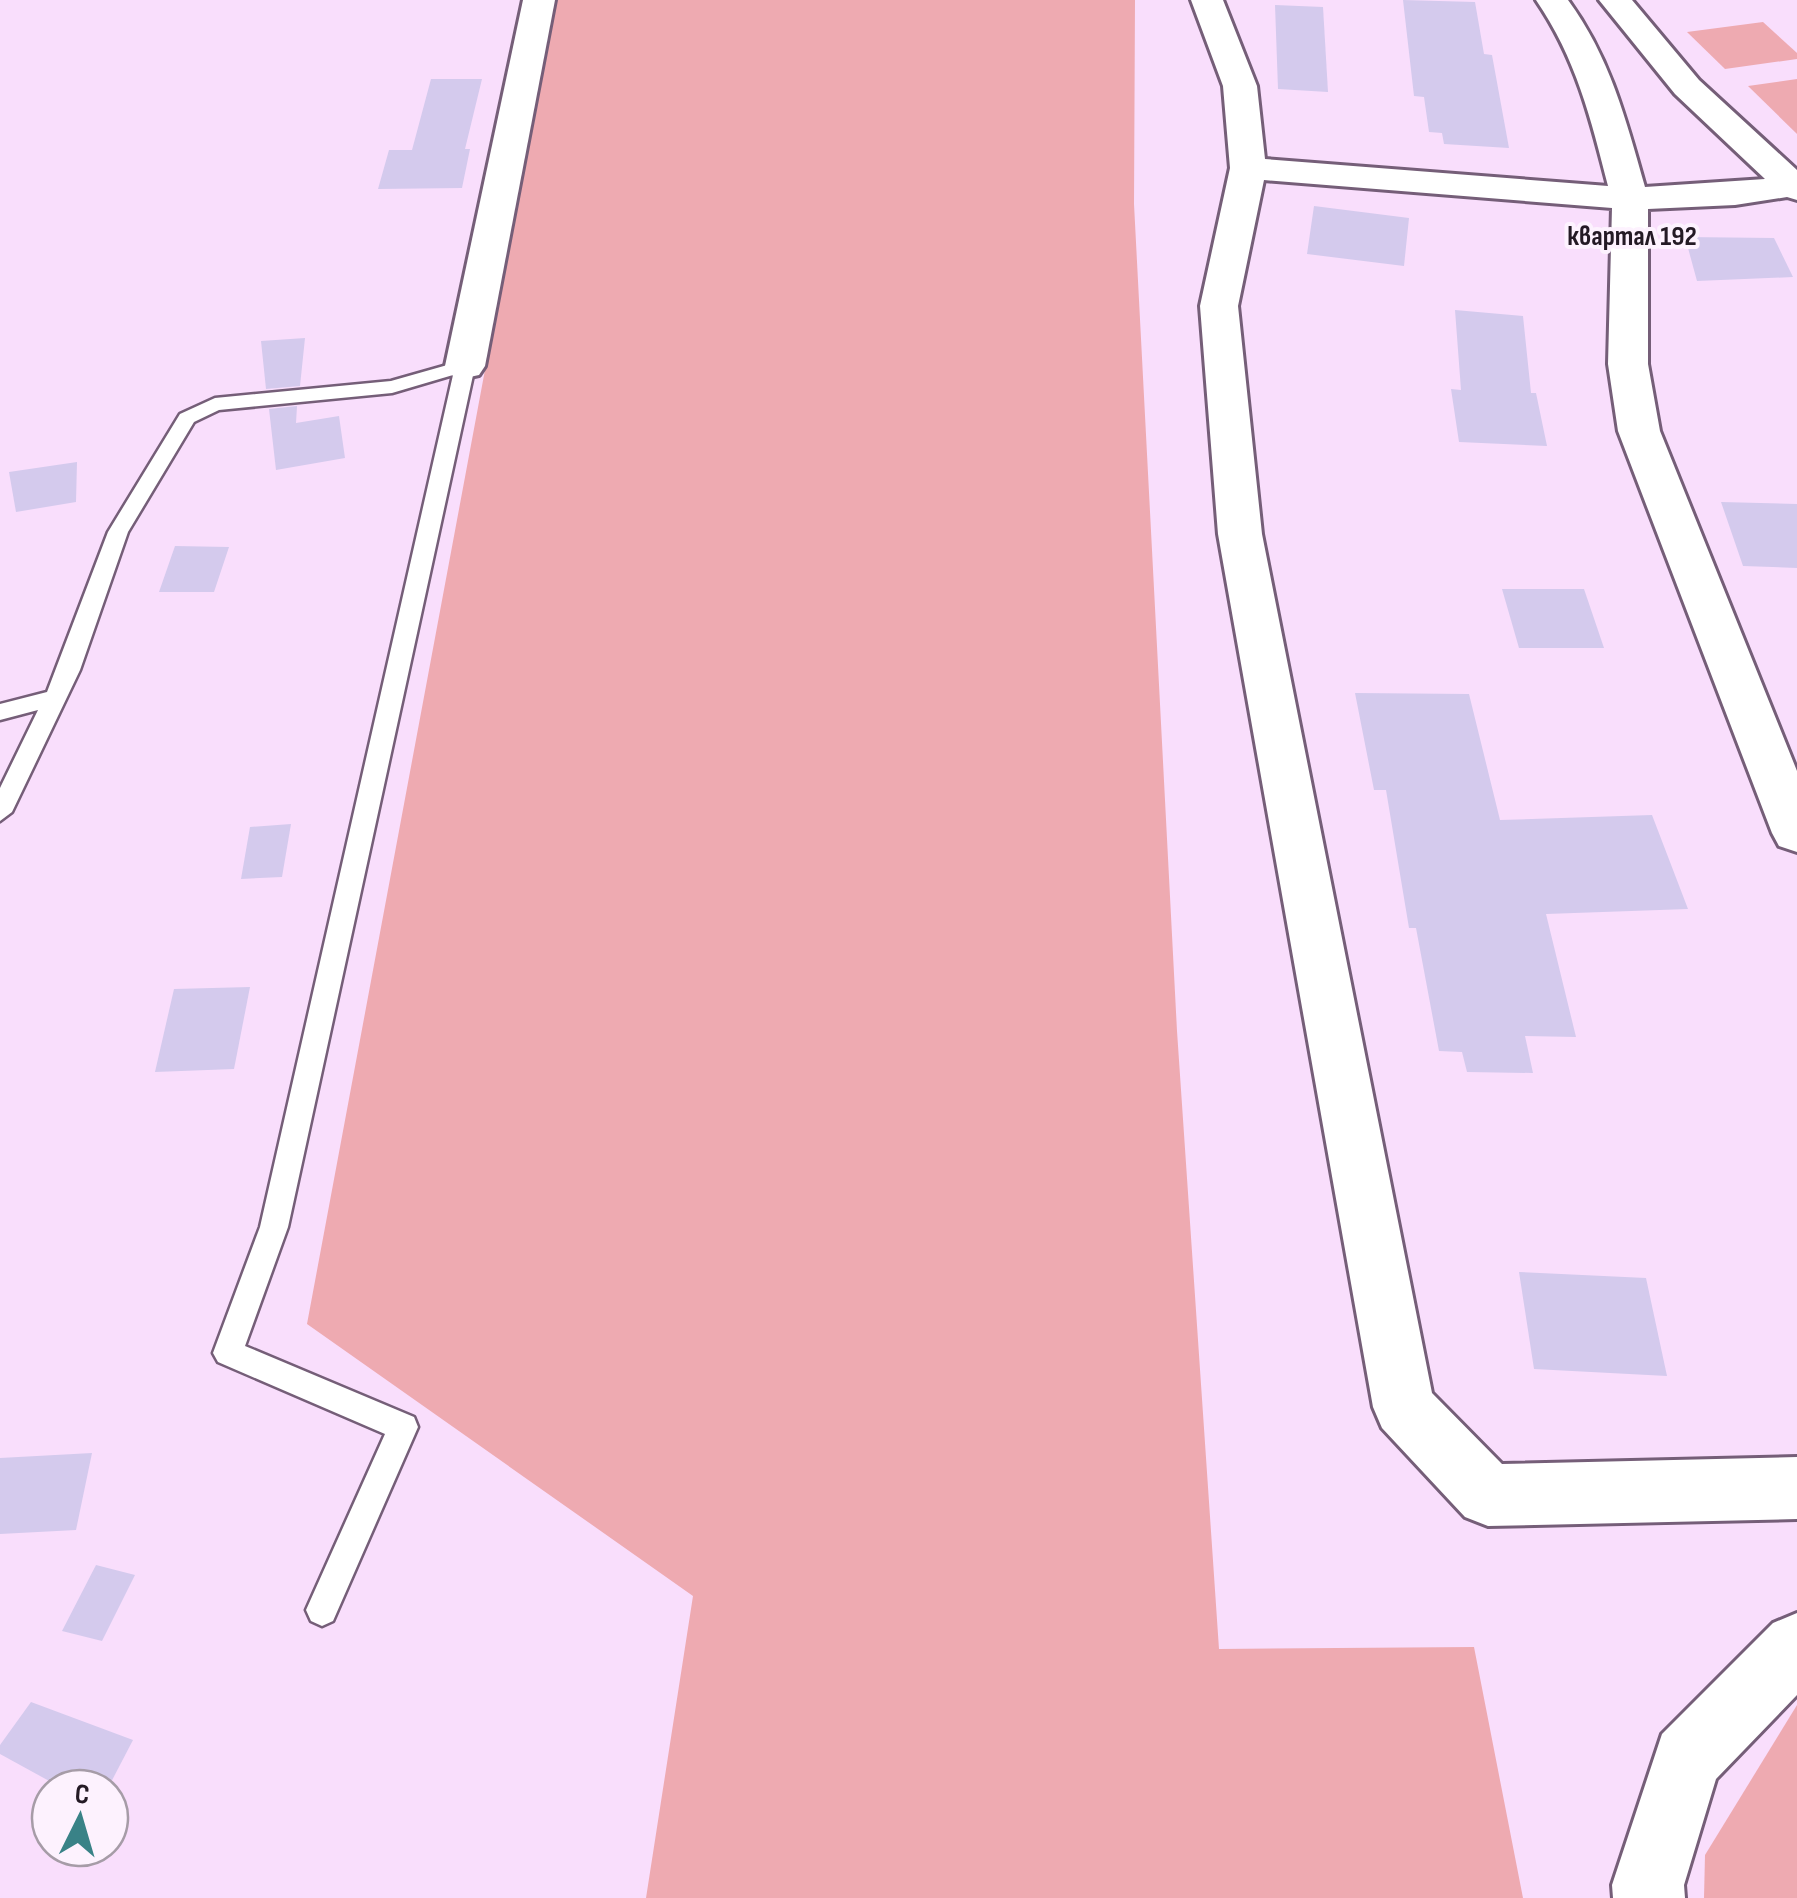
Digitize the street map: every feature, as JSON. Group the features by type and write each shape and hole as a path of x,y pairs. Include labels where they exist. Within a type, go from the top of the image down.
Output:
{"street":[{"path":"466,366 539,0"},
{"path":"1208,0 1240,86 1248,168 1219,306 1240,534 1404,1408 1488,1494 1797,1488"},
{"path":"1552,0 1577,35 1601,92 1630,199 1628,364 1639,431 1797,833"},
{"path":"1615,0 1687,86 1796,187"},
{"path":"1248,168 1630,199 1796,187"},
{"path":"1649,1898 1648,1885 1687,1758 1797,1646"}],"lane":[{"path":"0,812 55,698 118,532 187,418 215,404 392,386 466,366 274,1226 228,1353 402,1427 322,1610"},
{"path":"0,712 55,698"}],"shaded area":[{"path":"554,0 1135,0 1134,204 1177,1031 1219,1649 1474,1647 1523,1898 646,1898 693,1596 307,1324"},
{"path":"1763,22 1797,53 1797,59 1725,69 1687,32"},
{"path":"1797,79 1797,134 1748,86"},
{"path":"1797,1705 1797,1898 1704,1898 1705,1855"}],"building":[{"path":"1403,0 1475,2 1484,54 1492,55 1509,148 1444,144 1442,133 1429,132 1424,97 1414,96"},
{"path":"1275,5 1323,7 1328,92 1278,89"},
{"path":"431,79 482,79 465,149 470,149 462,188 378,189 389,150 412,150"},
{"path":"1314,206 1409,218 1404,266 1307,254"},
{"path":"1685,237 1774,238 1793,277 1697,281"},
{"path":"1455,310 1523,316 1531,393 1536,393 1547,446 1459,442 1451,389 1461,390"},
{"path":"305,338 300,386 266,389 261,341"},
{"path":"297,406 296,423 339,416 345,458 276,470 269,409"},
{"path":"77,462 76,502 16,512 9,472"},
{"path":"1721,502 1797,504 1797,568 1743,566"},
{"path":"175,546 229,547 214,592 159,592"},
{"path":"1502,589 1584,589 1604,648 1519,648"},
{"path":"1355,693 1469,694 1500,820 1652,815 1688,909 1546,914 1576,1037 1525,1036 1533,1073 1467,1072 1462,1052 1439,1051 1416,928 1409,928 1386,790 1374,790"},
{"path":"291,824 282,877 241,879 250,827"},
{"path":"250,987 234,1069 155,1072 174,989"},
{"path":"1519,1272 1646,1278 1667,1376 1534,1369"},
{"path":"92,1453 76,1530 0,1534 0,1458"},
{"path":"96,1565 135,1575 102,1641 62,1631"},
{"path":"31,1702 133,1740 118,1768 30,1770 0,1754 0,1745"}],"district":[{"name":"квартал 192","path":"1632,236"}]}
